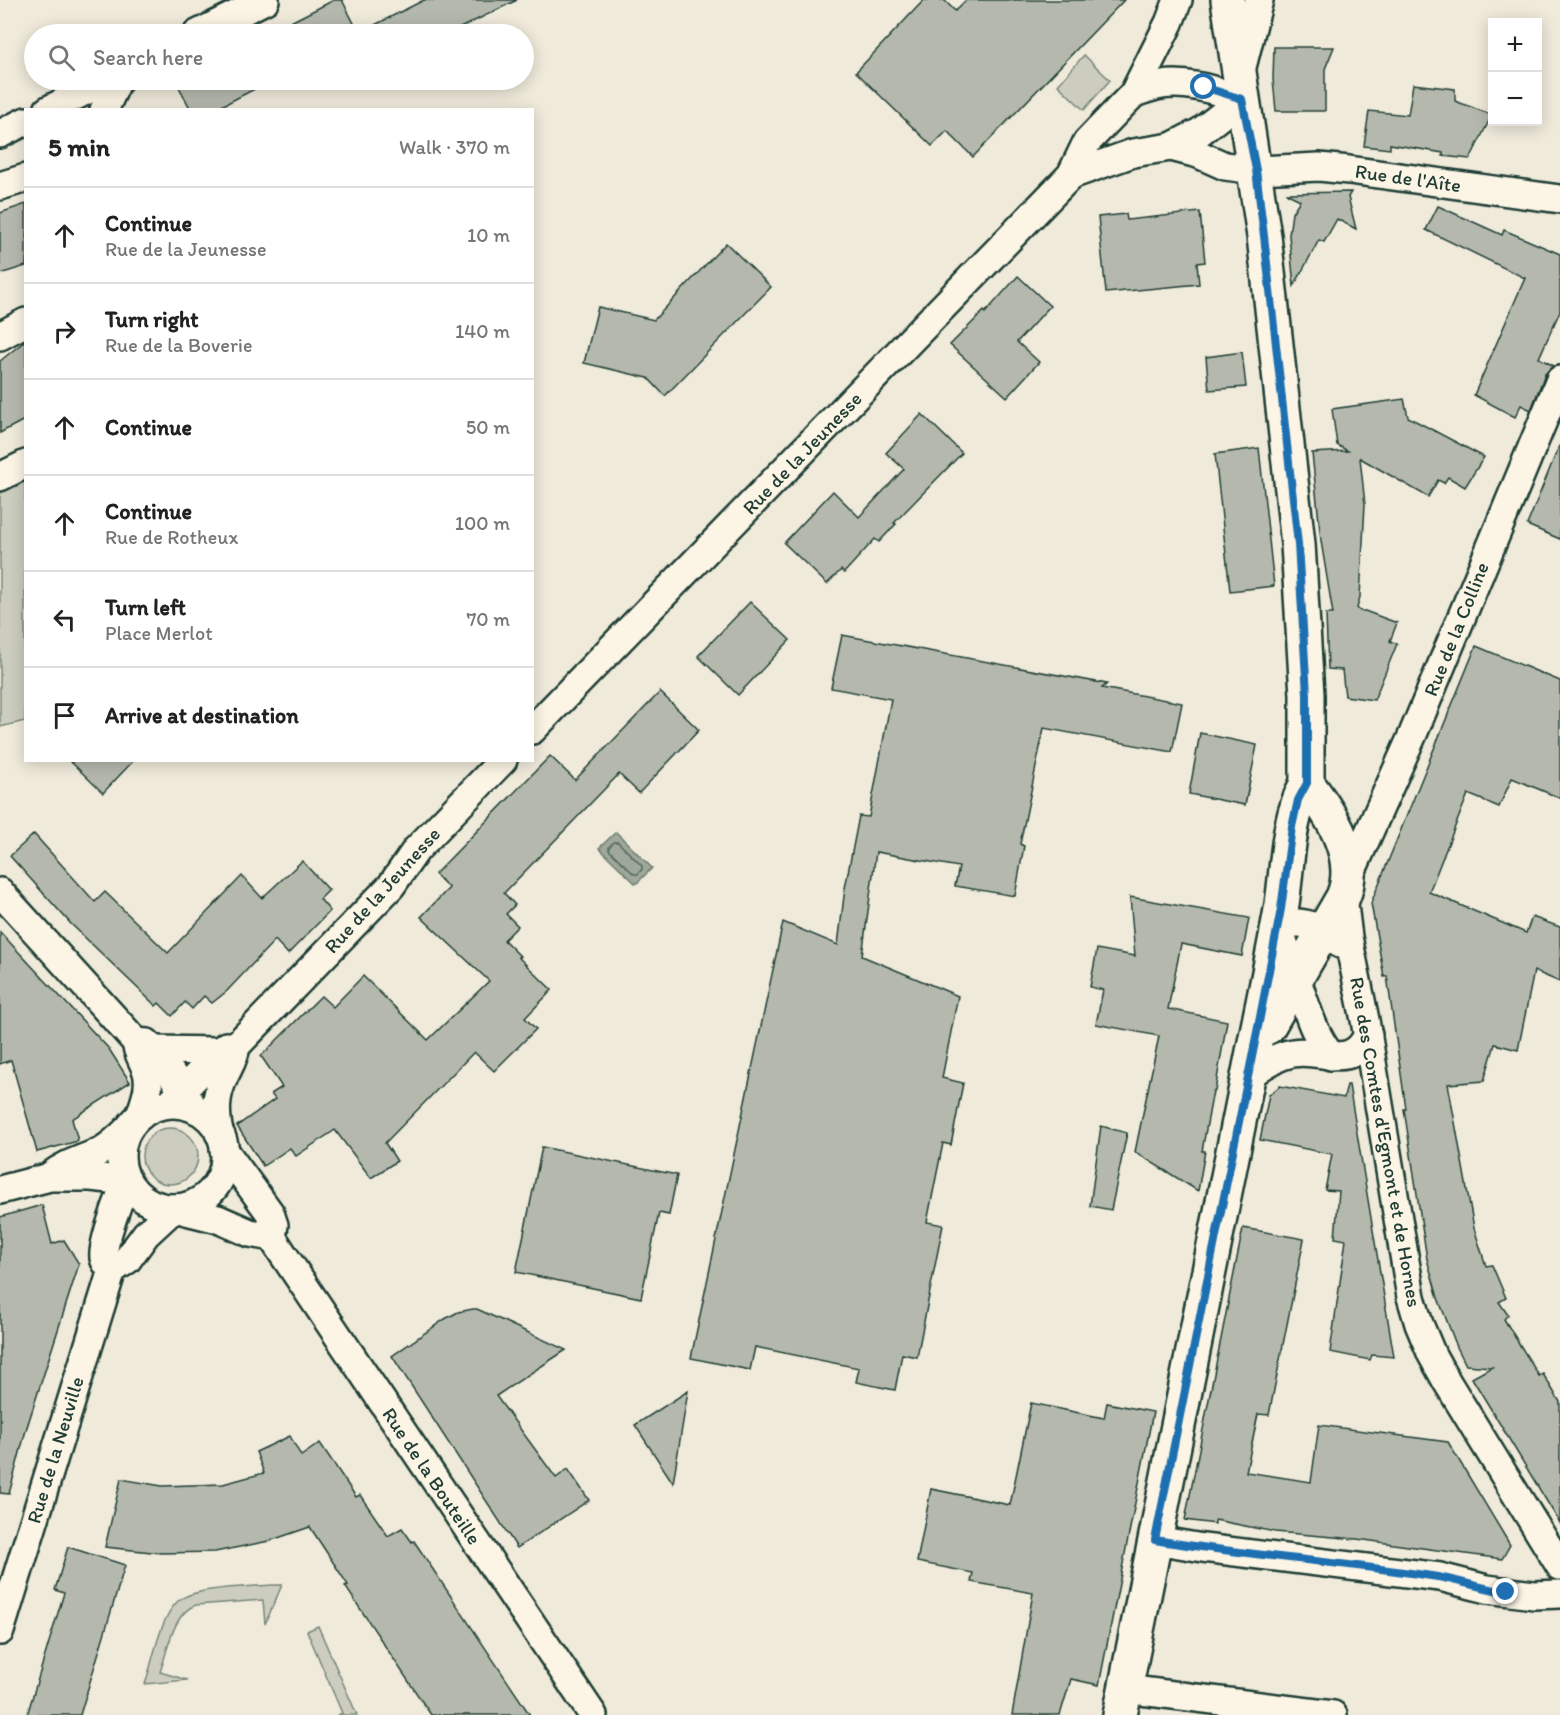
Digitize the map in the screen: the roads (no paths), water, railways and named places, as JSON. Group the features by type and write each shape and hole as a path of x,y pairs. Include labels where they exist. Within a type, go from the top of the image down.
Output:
{"street":[{"path":"217,24 266,0"},
{"name":"Rue de la Jeunesse","path":"534,728 1071,175 1087,142 1134,93 1178,0"},
{"path":"1228,0 1256,170 1298,544 1307,695 1307,783 1298,800 1292,827 1278,923 1122,1702 1333,1715"},
{"path":"1241,88 1259,0"},
{"path":"1134,93 1162,85 1184,84 1241,88"},
{"name":"Rue de la Jeunesse","path":"1071,175 1133,153 1171,147 1200,132 1241,88"},
{"path":"52,108 87,90"},
{"path":"105,108 113,90"},
{"path":"0,134 24,122"},
{"name":"Rue de la Jeunesse","path":"1171,147 1198,154 1225,166 1256,170"},
{"name":"Rue de l'Aîte","path":"1256,170 1319,167 1560,199"},
{"path":"0,186 24,179"},
{"path":"0,336 24,323"},
{"name":"Rue de la Colline","path":"1346,887 1413,734 1560,380"},
{"path":"0,477 24,465"},
{"name":"Rue de la Jeunesse","path":"183,1101 228,1048 385,892 416,850 501,762"},
{"name":"Rue des Comtes d'Egmont et de Hornes","path":"1307,783 1327,808 1337,829 1346,859 1352,955 1368,1035 1404,1255 1419,1324 1447,1382 1560,1566"},
{"path":"1250,1065 1346,887"},
{"path":"0,892 145,1046 183,1052 228,1048"},
{"path":"1278,923 1306,923 1323,930 1352,955"},
{"path":"1278,923 1286,952 1315,1029 1331,1056"},
{"path":"1250,1065 1293,1052 1345,1056 1355,1052 1368,1035"},
{"path":"145,1046 137,1051 145,1066 148,1083 134,1122 122,1143 121,1160 127,1181 141,1198 156,1206 218,1219 250,1233 272,1237"},
{"name":"Rue de la Bouteille","path":"145,1046 183,1101 209,1119 270,1214 274,1225 272,1237 593,1715"},
{"name":"Rue de la Jeunesse","path":"222,1141 216,1118 217,1096 235,1053 228,1048"},
{"path":"56,1177 61,1168 104,1149 154,1107 183,1101"},
{"path":"112,1270 127,1260 146,1234 174,1208 191,1205 206,1197 217,1183 224,1167 222,1141"},
{"path":"56,1177 87,1190 97,1199 110,1230"},
{"path":"0,1190 56,1177 91,1177 127,1181"},
{"name":"Rue de la Neuville","path":"0,1631 112,1270 104,1259 104,1250 114,1212 127,1181"},
{"path":"1155,1540 1440,1577 1487,1589 1534,1595 1560,1594"}],"water":[{"path":"616,832 652,868 636,884 599,848"}]}
